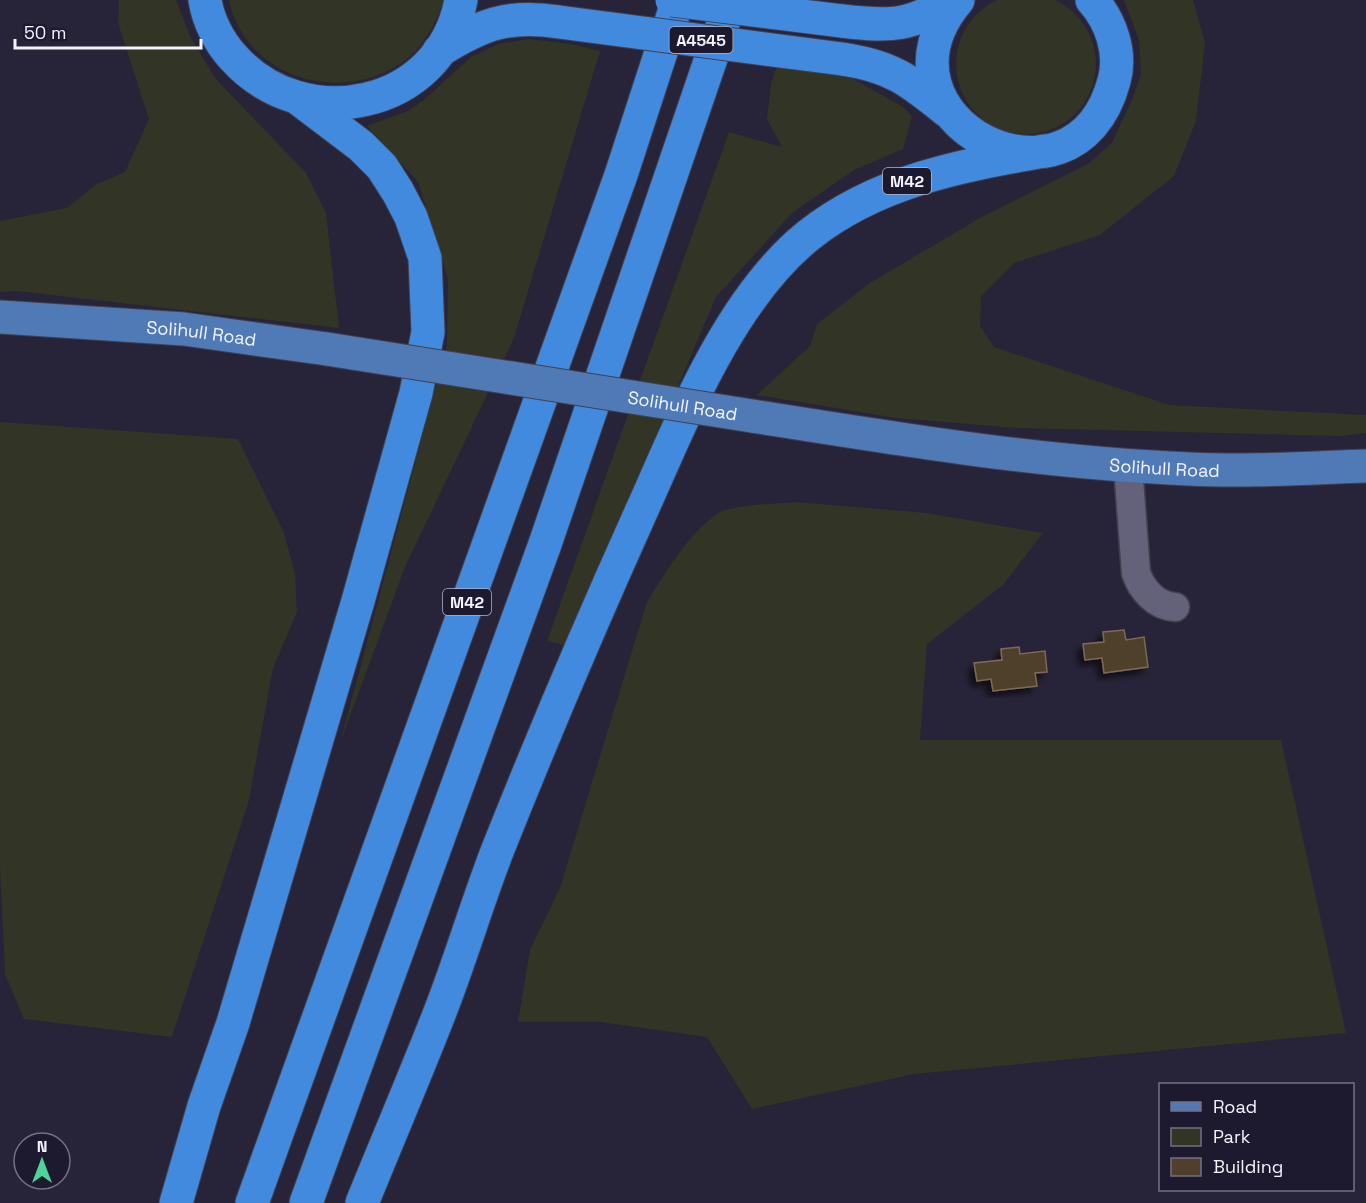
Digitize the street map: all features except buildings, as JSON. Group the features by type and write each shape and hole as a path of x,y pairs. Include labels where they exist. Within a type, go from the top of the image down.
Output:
{"highway":[{"path":"205,0 214,29 227,50 243,68 263,84 299,99 333,104 381,95 403,84 423,69 439,51 452,29 461,0"},
{"name":"A4545","path":"672,0 842,21 898,24 921,19 956,0"},
{"name":"M42","path":"252,1203 621,176 678,0"},
{"name":"M42","path":"306,1203 549,533 731,0"},
{"path":"956,0 943,23 934,48 936,82 950,114 975,138 991,146 1017,152 1044,151 1061,145 1091,125 1110,94 1115,76 1114,40 1107,22 1092,0"},
{"name":"A4545","path":"439,51 464,35 500,21 533,18 842,58 880,66 900,75 950,114"},
{"path":"176,1203 358,601 416,393 428,332 425,258 411,217 398,192 382,167 361,146 299,99"},
{"name":"M42","path":"362,1203 441,1011 497,853 614,571 670,447 737,316 789,254 809,235 847,210 907,181 970,165 1044,151"}],"main road":[{"name":"Solihull Road","path":"0,317 184,329 327,349 985,452 1128,466 1191,469 1366,466"}],"lane":[{"path":"1128,466 1136,573 1140,586 1162,606 1175,607"}],"green space":[{"path":"999,-1 1053,-1 1065,6 1084,25 1095,50 1095,78 1084,103 1065,122 1040,133 1012,133 987,122 968,103 957,78 957,50 961,37 977,15"},
{"path":"119,0 176,0 190,36 215,78 306,173 326,213 339,328 17,291 0,292 0,221 67,208 95,185 125,172 149,119 118,23"},
{"path":"229,0 444,0 430,32 408,58 383,73 357,81 329,83 302,78 277,67 256,50 239,28"},
{"path":"1124,0 1193,0 1205,42 1196,121 1174,176 1100,235 1014,263 981,296 980,326 994,347 1169,405 1366,415 1366,433 1342,436 1016,428 896,418 757,395 810,346 817,324 870,283 980,218 1088,164 1112,143 1141,74 1139,40"},
{"path":"529,39 571,44 600,51 514,338 405,567 340,743 447,344 448,279 418,182 367,126 408,111 424,100 471,57 498,44"},
{"path":"777,66 854,79 903,107 912,116 903,149 854,170 792,213 716,297 567,646 547,641 729,132 782,147 767,119 771,84"},
{"path":"0,422 238,439 284,533 295,574 297,612 273,668 249,800 172,1037 24,1019 5,974 0,866"},
{"path":"796,502 926,513 1043,533 1003,585 927,644 920,740 1281,740 1346,1033 914,1074 752,1109 707,1037 601,1022 518,1022 530,950 560,888 646,605 681,551 704,524 715,515 743,506"}]}
